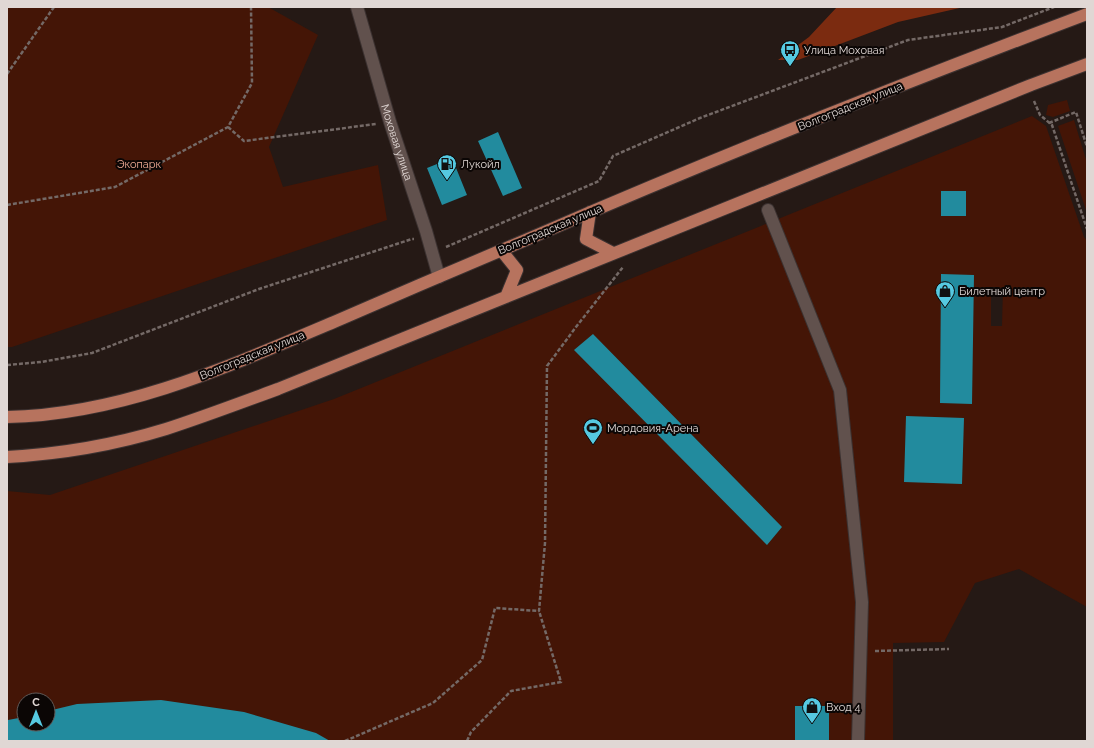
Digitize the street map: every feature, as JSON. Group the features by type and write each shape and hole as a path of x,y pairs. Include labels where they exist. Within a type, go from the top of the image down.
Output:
{"main road":[{"name":"Волгоградская улица","path":"7,417 30,417 75,412 184,382 280,345 590,212 806,123 1087,14"},
{"path":"7,457 79,450 164,429 278,389 1031,85 1087,64"},
{"path":"590,212 586,239 614,254"},
{"path":"501,250 517,270 506,297"}],"street":[{"name":"Моховая улица","path":"357,7 390,122 439,277"},
{"path":"768,210 840,390 862,602 858,741"}],"path":[{"path":"7,74 54,7"},
{"path":"7,205 115,187 228,127 252,83 252,7"},
{"path":"7,365 41,362 92,353 259,289 412,238 447,247 599,181 613,156 700,118 908,40 1002,27 1054,7"},
{"path":"1034,101 1040,115 1052,125 1087,229"},
{"path":"1049,123 1076,112 1087,147"},
{"path":"228,127 244,141 390,122"},
{"path":"466,741 471,732 511,691 561,682 539,612 545,544 547,366 623,268"},
{"path":"345,741 433,703 471,670 482,660 495,608 539,612"},
{"path":"861,651 949,649"}],"green space":[{"name":"Экопарк","path":"7,7 268,7 318,35 269,147 283,187 378,165 387,220 12,347 7,347"},
{"path":"1067,100 1070,111 1053,117 1046,115 1048,105"},
{"name":"Мордовия-Арена","path":"1032,116 1046,126 1084,237 1087,241 1087,607 1019,569 975,583 944,642 893,643 893,741 7,741 7,491 50,495 334,399","holes":["991,287 1003,288 1002,326 991,326"]},
{"path":"1074,120 1087,163 1087,213 1058,126"}],"shaded area":[{"path":"837,7 964,7 898,22 798,60 778,60 809,37"}],"building":[{"path":"498,132 522,188 503,196 478,141"},
{"path":"452,158 467,195 442,205 427,168"},
{"path":"941,191 966,191 966,216 941,216"},
{"path":"941,274 974,275 972,404 940,403"},
{"path":"593,334 782,527 767,545 574,350"},
{"path":"906,416 964,418 962,484 904,482"},
{"path":"161,700 244,712 316,733 330,741 7,741 8,720 16,718 16,732 56,732 56,709 77,704"},
{"name":"Вход 4","path":"795,706 829,706 829,741 795,741"}],"place":[{"name":"Улица Моховая","path":"790,67"},
{"name":"Лукойл","path":"447,181"},
{"name":"Билетный центр","path":"945,308"},
{"name":"Мордовия-Арена","path":"593,445"},
{"name":"Вход 4","path":"812,724"}]}
